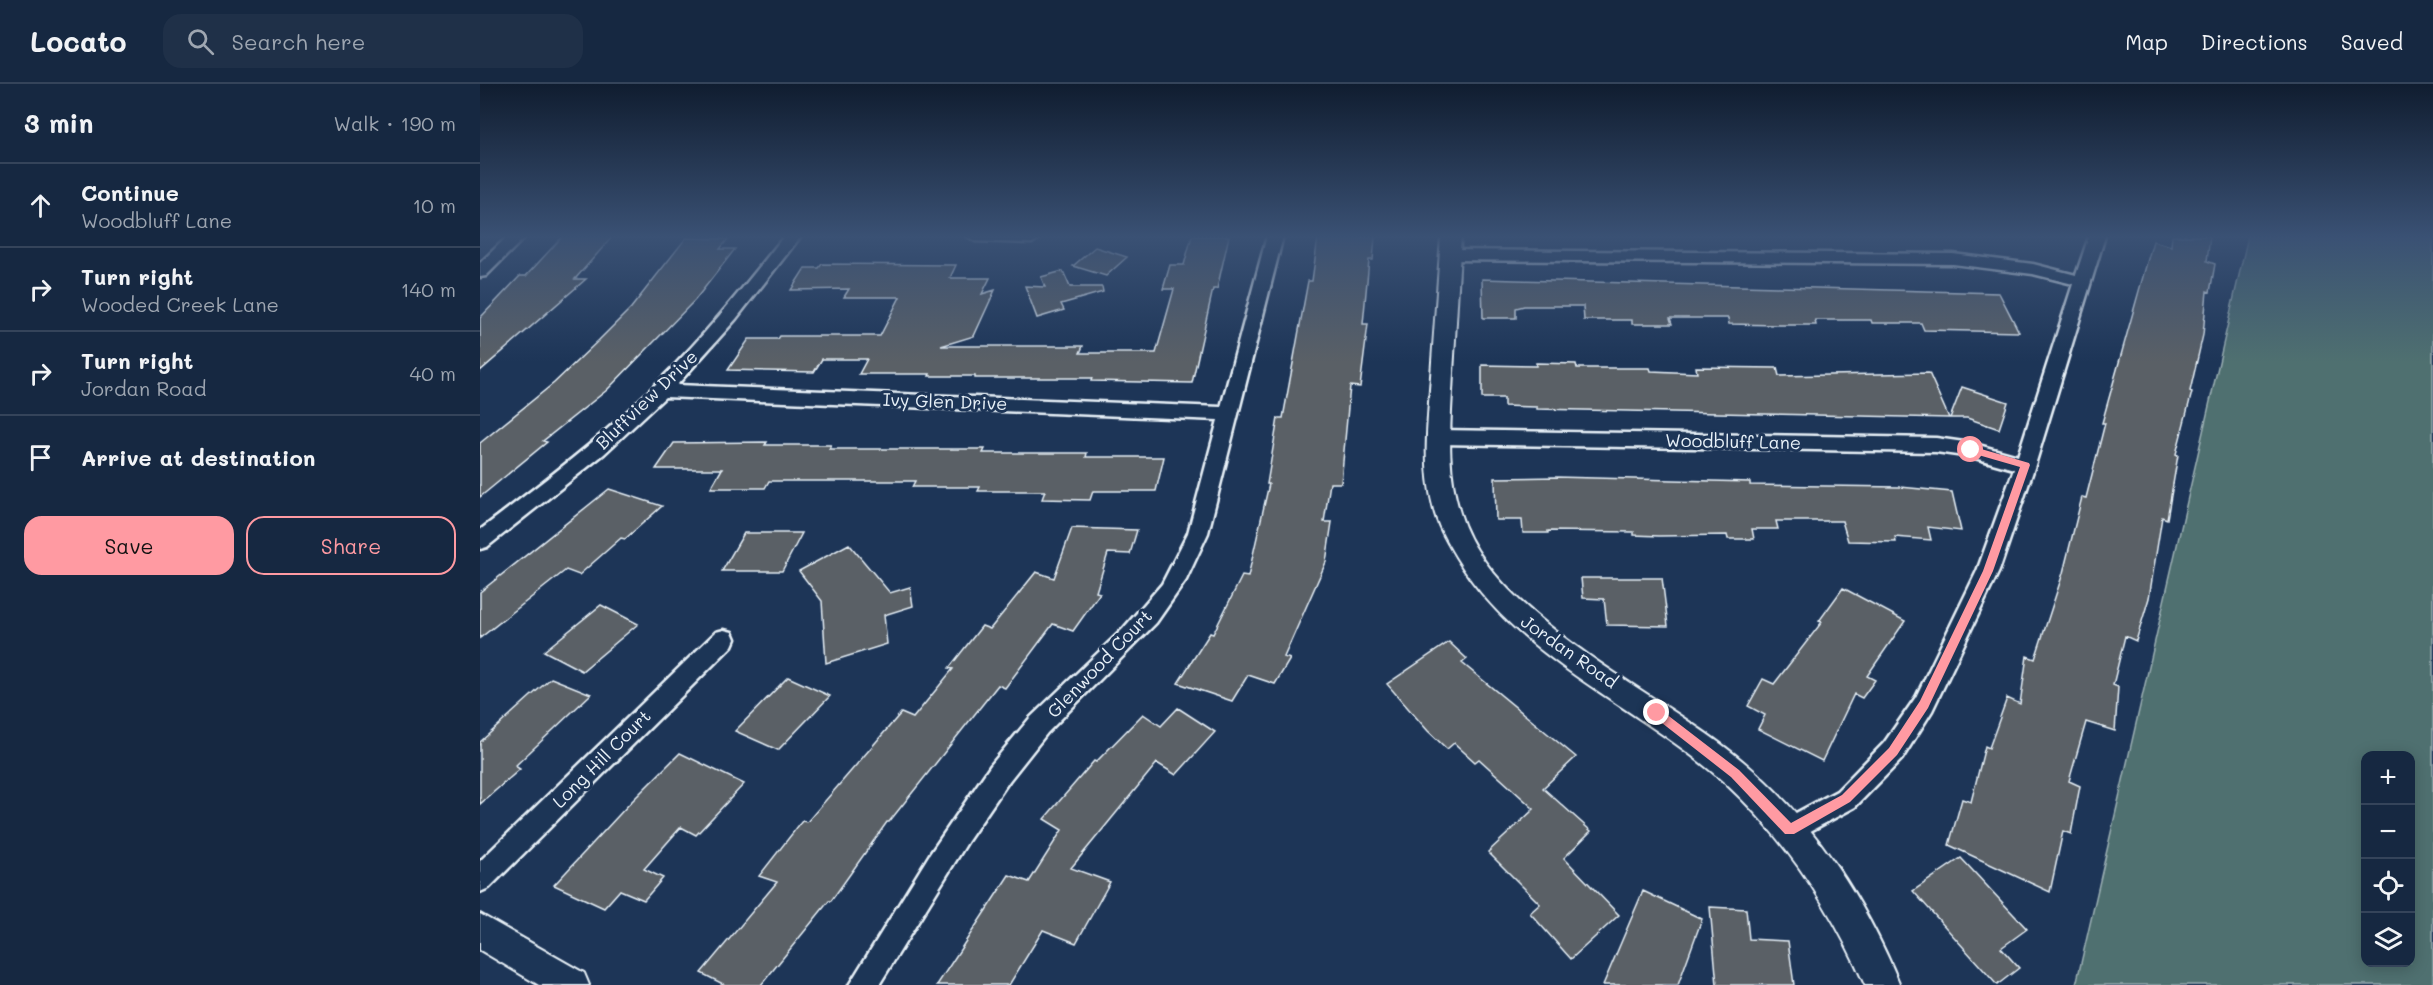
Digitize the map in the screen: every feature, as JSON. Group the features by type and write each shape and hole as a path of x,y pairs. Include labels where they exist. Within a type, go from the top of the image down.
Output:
{"street":[{"name":"Bluffview Drive","path":"480,542 571,470 661,391 716,331 759,278"},
{"name":"Glenwood Court","path":"863,985 990,786 1010,760 1063,702 1132,636 1165,596 1183,568 1198,533 1264,278"},
{"name":"Jordan Road","path":"1448,278 1437,454 1440,489 1455,533 1480,576 1510,609 1552,644 1657,713 1735,773 1790,830 1819,866 1862,935 1883,985"},
{"path":"2068,278 2084,282"},
{"path":"1790,830 1846,799 1893,751 1924,704 1988,571 2085,278"},
{"name":"Ivy Glen Drive","path":"661,391 1229,414"},
{"name":"Woodbluff Lane","path":"1439,437 1936,446 1971,450 2025,465"},
{"name":"Long Hill Court","path":"480,879 724,639"},
{"path":"480,931 572,985"}],"green space":[{"path":"2238,278 2433,278 2433,985 2076,985"}],"building":[{"path":"518,278 586,279 480,371 480,318"},
{"path":"655,278 712,278 695,300 607,390 543,441 547,442 480,497 480,443 554,383 631,308"},
{"path":"799,278 990,278 982,294 995,290 974,336 941,346 1083,346 1080,353 1156,353 1174,289 1163,289 1166,278 1219,278 1217,289 1213,289 1192,383 1091,381 1092,378 975,378 975,376 929,376 930,374 859,374 867,359 822,359 814,372 728,370 749,339 778,339 780,336 880,336 900,297 844,297 849,289 791,290"},
{"path":"1041,278 1066,278 1070,287 1102,287 1103,292 1061,304 1064,310 1037,318 1025,286 1045,287"},
{"path":"1312,278 1367,278 1363,324 1368,324 1360,387 1350,386 1341,483 1330,483 1324,522 1332,522 1326,562 1284,657 1290,659 1275,684 1248,675 1232,701 1178,683 1210,633 1213,634 1242,576 1248,577 1269,484 1267,484 1278,418 1283,418 1308,281 1312,281"},
{"path":"2143,278 2212,278 2210,292 2207,291 2203,335 2190,391 2192,392 2176,454 2178,455 2167,519 2162,517 2149,598 2136,641 2125,636 2113,685 2118,687 2115,731 2086,722 2069,781 2080,786 2071,834 2063,831 2050,892 1949,845 1962,799 1971,802 1985,746 1989,748 2007,698 2020,704 2027,656 2035,659 2063,573 2082,497 2086,498 2105,423 2102,423"},
{"path":"1482,279 1999,293 2019,332 1924,330 1921,323 1872,323 1871,320 1815,320 1816,325 1779,325 1729,324 1728,318 1670,318 1672,324 1632,324 1632,320 1584,320 1583,306 1524,306 1516,308 1516,318 1483,318"},
{"path":"1536,363 1576,364 1577,368 1650,368 1651,371 1697,373 1696,367 1777,368 1779,376 1929,373 1949,418 1537,409 1537,407 1504,406 1504,398 1482,398 1482,365 1536,366"},
{"path":"1962,387 2008,402 1999,429 1967,418 1950,418"},
{"path":"767,442 765,445 831,445 829,449 985,449 983,453 1087,453 1086,457 1164,457 1156,491 1093,491 1090,500 1042,499 1045,491 978,491 980,487 912,487 915,481 769,481 765,488 711,488 722,469 656,469 674,443"},
{"path":"1556,477 1750,482 1750,485 1900,487 1952,492 1961,531 1928,527 1931,540 1895,537 1896,542 1848,541 1842,521 1776,521 1778,529 1752,529 1754,539 1728,539 1727,535 1659,536 1634,535 1634,532 1523,533 1522,520 1496,520 1495,478"},
{"path":"609,489 662,506 579,575 566,570 480,638 480,592"},
{"path":"1072,528 1137,530 1130,554 1108,553 1096,592 1100,593 1073,631 1053,624 1005,688 998,685 887,822 831,901 761,985 725,985 701,973 777,882 759,876 802,821 807,822 901,713 913,718 953,669 949,668 982,626 990,629 1036,572 1054,578"},
{"path":"744,533 802,533 782,571 722,571"},
{"path":"849,544 890,593 910,587 913,606 884,615 887,644 826,663 822,601 799,571"},
{"path":"1581,578 1662,578 1668,626 1607,625 1604,599 1583,598"},
{"path":"1843,588 1905,621 1867,676 1875,680 1862,698 1854,694 1822,761 1758,729 1765,715 1748,706 1763,679 1774,684 1822,622 1819,621"},
{"path":"601,605 638,624 582,671 544,651"},
{"path":"1449,642 1467,659 1462,663 1576,757 1543,788 1591,831 1564,858 1619,915 1571,959 1530,913 1540,904 1488,852 1534,809 1479,759 1475,762 1454,743 1447,749 1387,684"},
{"path":"788,677 830,696 778,750 735,731"},
{"path":"551,678 591,694 515,766 520,769 480,804 480,742"},
{"path":"1178,708 1215,732 1176,775 1157,763 1071,868 1110,882 1076,943 1043,930 1009,985 937,985 1009,875 1029,882 1062,830 1044,819 1094,761 1096,762 1143,714 1161,726"},
{"path":"680,753 744,784 696,835 681,827 644,869 663,878 644,900 620,890 604,908 554,885 631,802"},
{"path":"1961,858 2027,929 2001,948 2019,968 1997,985 1913,891"},
{"path":"1643,891 1702,919 1678,985 1603,985"},
{"path":"1710,907 1746,909 1749,939 1788,941 1794,985 1717,985"}],"route":[{"path":"1657,713 1735,773 1790,830 1846,799 1893,751 1924,704 1988,571 2025,465 1971,450"}]}
